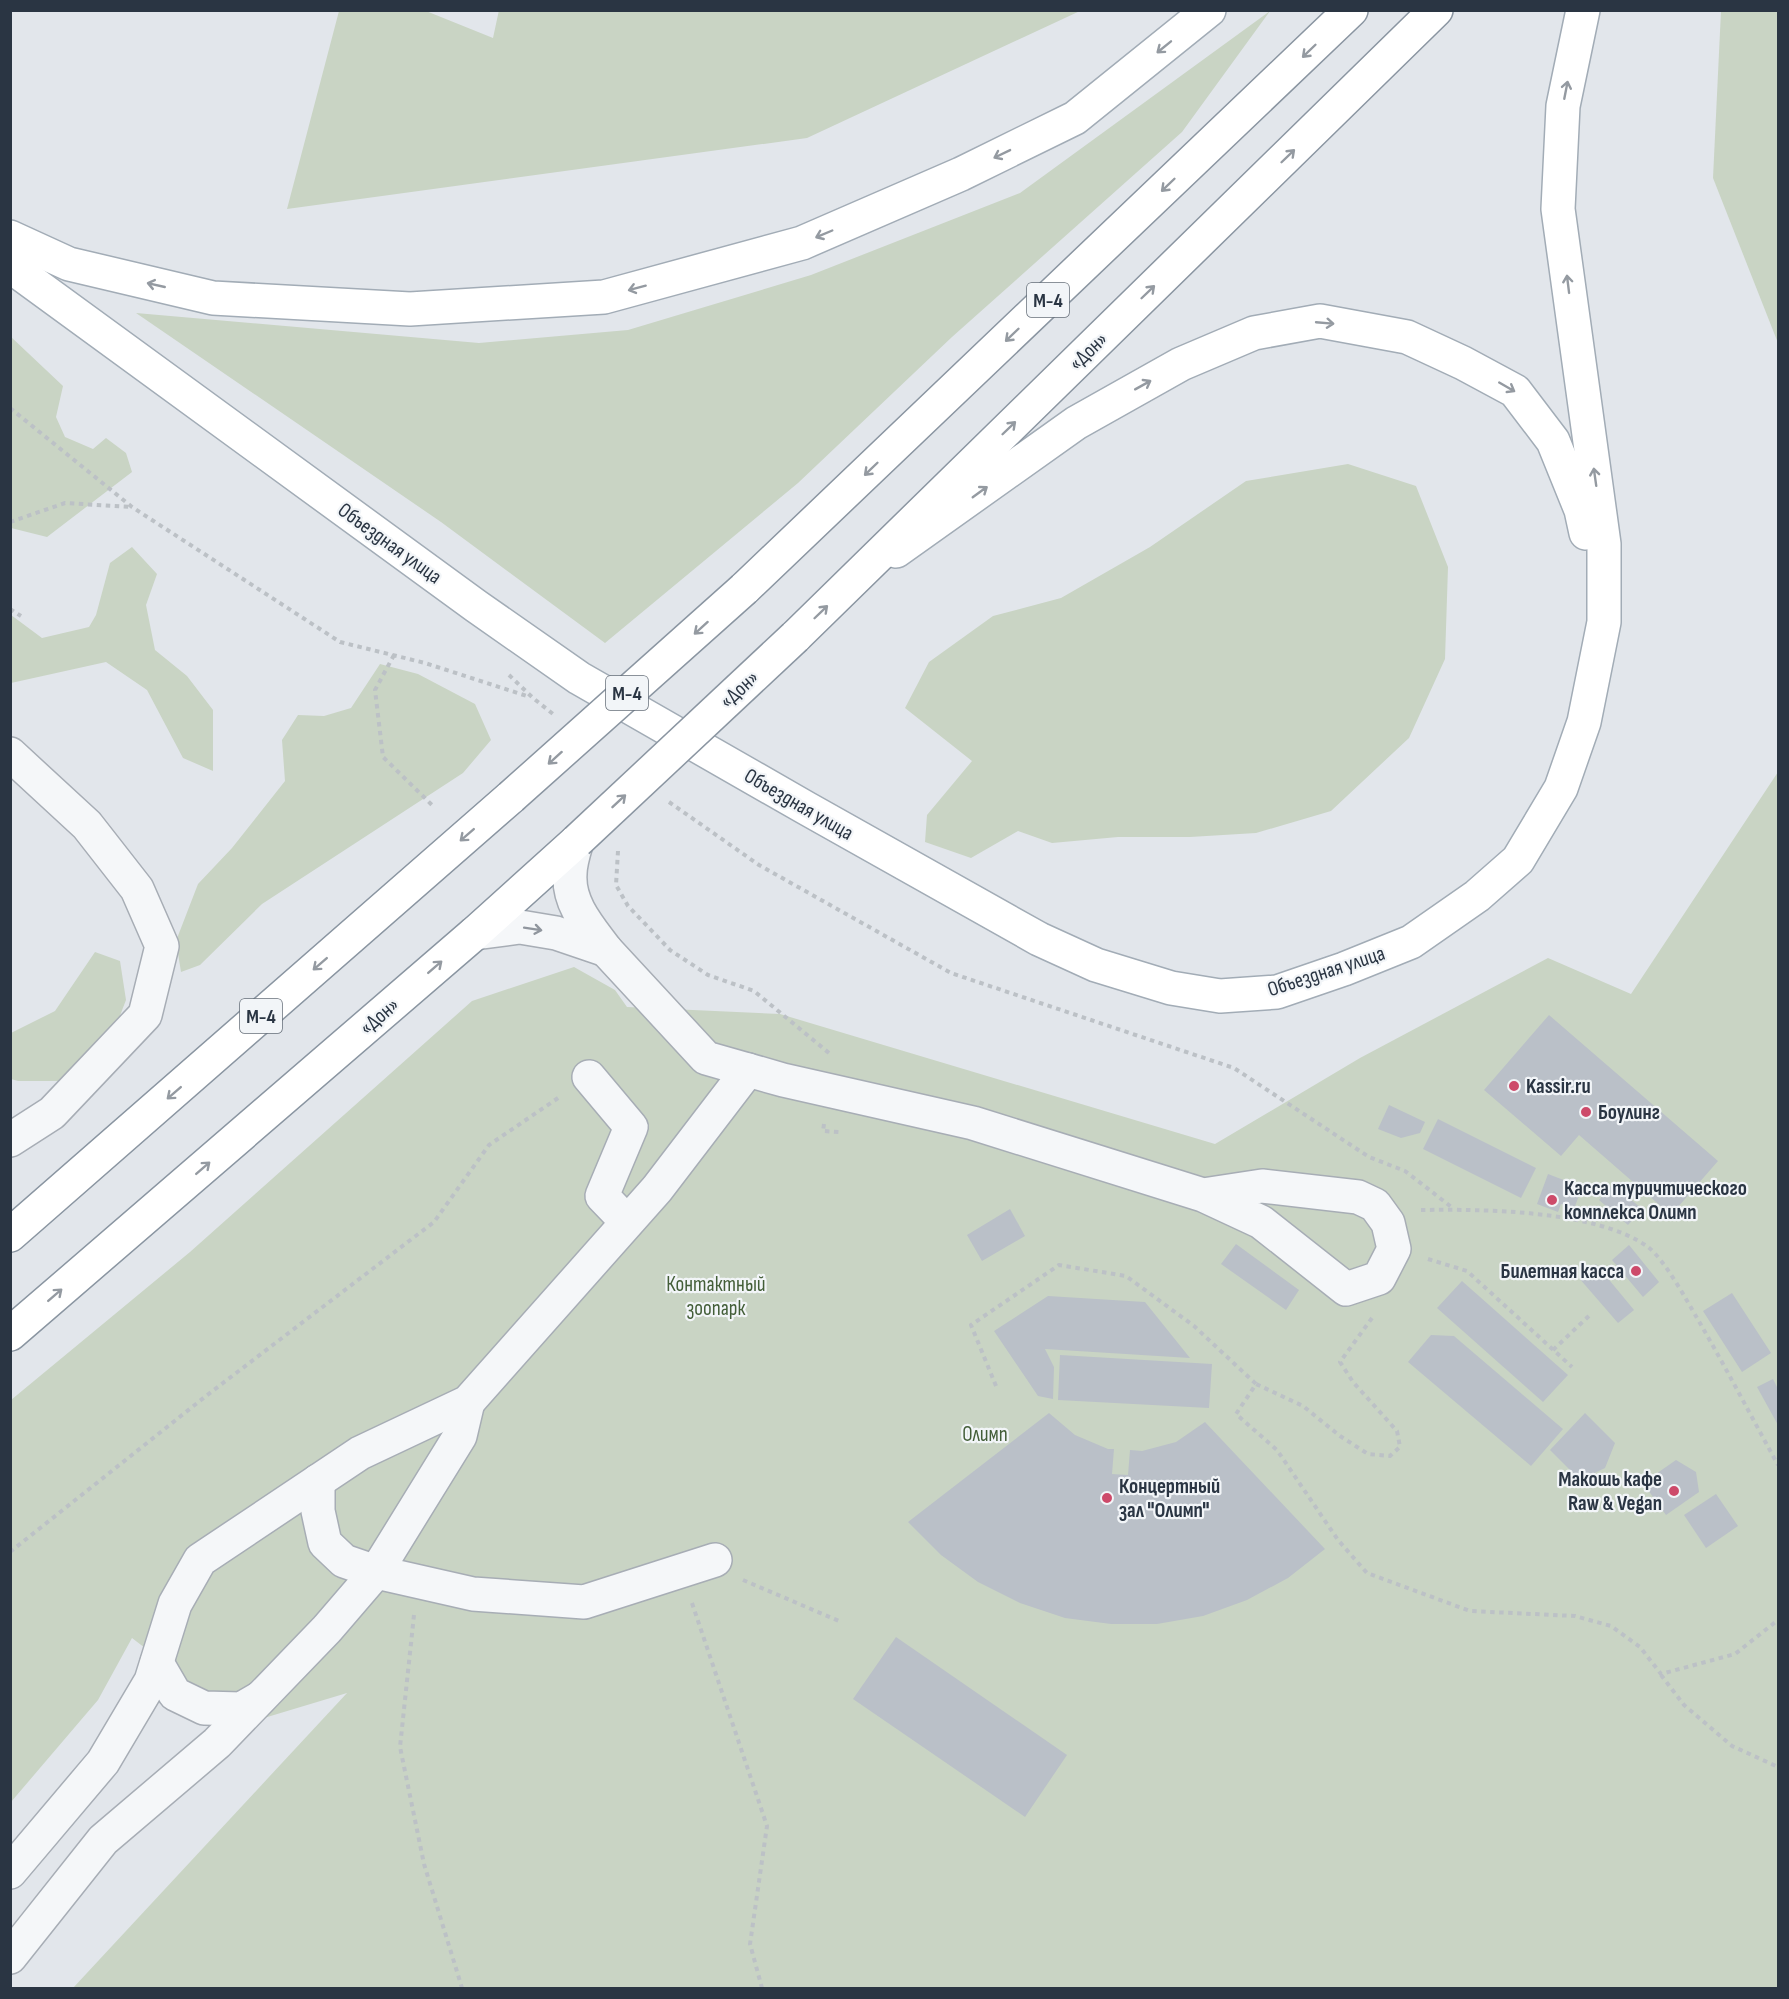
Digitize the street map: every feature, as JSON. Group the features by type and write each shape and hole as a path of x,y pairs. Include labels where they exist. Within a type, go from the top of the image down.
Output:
{"main road":[{"path":"10,237 69,264 213,298 410,309 604,297 802,243 962,174 1076,118 1209,10"},
{"name":"М-4","path":"10,1235 744,590 1351,10"},
{"name":"«Дон»","path":"10,1334 475,933 576,841 847,587 1436,10"},
{"path":"1583,10 1563,106 1558,209 1604,544 1604,622 1584,722"},
{"name":"Объездная улица","path":"10,266 476,606 579,678 1039,939 1096,965 1171,988 1220,996 1277,992 1344,969 1411,942 1477,896 1518,860 1562,788 1584,722"},
{"path":"847,587 1076,423 1181,364 1254,333 1320,321 1331,323 1407,337 1463,363 1515,391 1553,441 1581,510 1594,574 1595,632 1584,722"}],"lane":[{"path":"10,754 87,825 137,889 162,946 145,1015 52,1113 10,1140"},
{"path":"576,841 570,873 570,891 580,915 606,950 706,1058 783,1080 973,1123 1203,1195 1261,1222 1346,1289 1379,1278 1394,1249 1388,1223 1375,1205 1358,1197 1262,1186 1203,1195"},
{"path":"475,933 519,927 556,933 606,950"},
{"path":"10,1872 103,1762 151,1681 175,1604 200,1560 360,1453 468,1402 657,1189 748,1070"},
{"path":"589,1077 631,1127 602,1196 627,1221"},
{"path":"10,1958 103,1840 217,1743 327,1629 376,1572 460,1436 468,1402"},
{"path":"318,1481 318,1511 324,1543 344,1562 418,1582 473,1594 584,1602 700,1565"},
{"path":"156,1663 175,1694 204,1708 241,1709 261,1698"}],"path":[{"path":"10,408 132,507 340,642 425,663 533,698"},
{"path":"10,522 64,503 132,507"},
{"path":"10,609 21,616"},
{"path":"394,655 375,690 383,757 432,805"},
{"path":"1234,1068 1369,1157 1405,1171 1454,1209"},
{"path":"10,1552 206,1396 434,1222 489,1145 589,1077"},
{"path":"1388,1223 1414,1210 1454,1209 1568,1218 1618,1230 1649,1248 1678,1286 1779,1465"},
{"path":"1419,1256 1467,1271 1572,1367"},
{"path":"996,1386 971,1325 1059,1265 1126,1276 1194,1326 1256,1384 1303,1406 1340,1437 1368,1454 1390,1456 1400,1448 1397,1431 1353,1382 1341,1362 1375,1313"},
{"path":"1554,1350 1593,1313"},
{"path":"1256,1384 1236,1414 1277,1450 1338,1540 1367,1573 1470,1611 1575,1616 1611,1626 1640,1647 1684,1706 1732,1746 1779,1767"},
{"path":"700,1565 839,1621"},
{"path":"700,1565 717,1680 766,1826 750,1944 762,1989"},
{"path":"418,1582 400,1747 424,1864 462,1989"},
{"path":"1661,1674 1735,1654 1779,1620"}],"green space":[{"path":"499,10 1080,11 807,138 287,209 339,11 426,11 493,38"},
{"path":"1270,11 1182,132 952,337 798,483 605,643 441,522 136,313 479,343 628,330 811,275 1020,193"},
{"path":"1721,11 1778,11 1778,343 1713,178"},
{"path":"10,336 63,386 56,417 65,437 93,449 106,438 126,453 132,472 47,537 11,528"},
{"path":"1348,464 1416,486 1448,567 1445,659 1409,738 1331,811 1256,833 1190,837 1118,837 1052,843 1018,831 971,858 925,842 927,815 972,761 905,708 929,662 993,616 1061,598 1150,547 1246,481"},
{"path":"132,547 157,574 146,605 155,650 187,676 213,710 213,771 183,758 147,690 106,662 11,683 11,615 42,638 89,627 96,615 110,563"},
{"path":"380,664 418,674 475,704 491,740 463,773 262,904 200,965 181,972 176,941 198,884 232,848 285,781 282,740 298,715 324,716 351,708"},
{"name":"Олимп","path":"1778,772 1778,1988 73,1988 347,1693 244,1724 132,1638 98,1700 11,1802 11,1400 190,1252 472,1001 574,967 615,990 627,1007 780,1014 1215,1144 1360,1058 1548,958 1631,994"},
{"path":"95,952 120,961 126,1000 111,1039 62,1081 11,1079 11,1033 55,1011"}],"building":[{"name":"Боулинг","path":"1549,1015 1718,1161 1671,1215 1579,1135 1561,1156 1484,1090"},
{"path":"1389,1105 1425,1122 1420,1133 1401,1138 1378,1129"},
{"path":"1438,1119 1536,1168 1521,1198 1423,1149"},
{"path":"1548,1174 1582,1187 1574,1209 1561,1204 1558,1212 1537,1204"},
{"path":"1613,1184 1642,1209 1628,1225 1599,1200"},
{"path":"1010,1209 1025,1236 982,1261 967,1235"},
{"path":"1236,1244 1299,1290 1286,1310 1221,1264"},
{"name":"Билетная касса","path":"1629,1245 1659,1282 1643,1297 1612,1260"},
{"path":"1596,1264 1634,1310 1618,1323 1579,1278"},
{"path":"1462,1281 1568,1375 1543,1402 1437,1308"},
{"path":"1732,1293 1771,1353 1742,1372 1703,1311"},
{"path":"1048,1296 1145,1302 1190,1358 1045,1349 1054,1367 1053,1399 1038,1396 994,1331"},
{"path":"1431,1335 1454,1336 1563,1429 1531,1466 1408,1362"},
{"path":"1060,1355 1212,1364 1209,1408 1058,1400"},
{"path":"1773,1379 1778,1389 1778,1425 1757,1387"},
{"name":"Концертный зал \"Олимп\"","path":"1049,1413 1075,1435 1108,1449 1114,1449 1112,1474 1128,1475 1130,1450 1142,1451 1176,1442 1205,1422 1325,1549 1288,1578 1247,1600 1203,1616 1157,1624 1111,1624 1065,1618 1020,1603 978,1582 941,1555 908,1522"},
{"path":"1585,1413 1615,1443 1605,1468 1580,1480 1550,1450"},
{"path":"1676,1460 1696,1472 1699,1492 1666,1515 1643,1483"},
{"path":"1716,1494 1738,1526 1706,1548 1684,1515"},
{"path":"896,1637 1067,1755 1025,1817 853,1699"}],"place":[{"name":"Kassir.ru","path":"1514,1086"},
{"name":"Боулинг","path":"1586,1112"},
{"name":"Касса туричтического комплекса Олимп","path":"1552,1200"},
{"name":"Билетная касса","path":"1636,1271"},
{"name":"Макошь кафе Raw & Vegan","path":"1674,1491"},
{"name":"Концертный зал \"Олимп\"","path":"1107,1498"}],"park label":[{"name":"Контактный зоопарк","path":"716,1296"}]}
